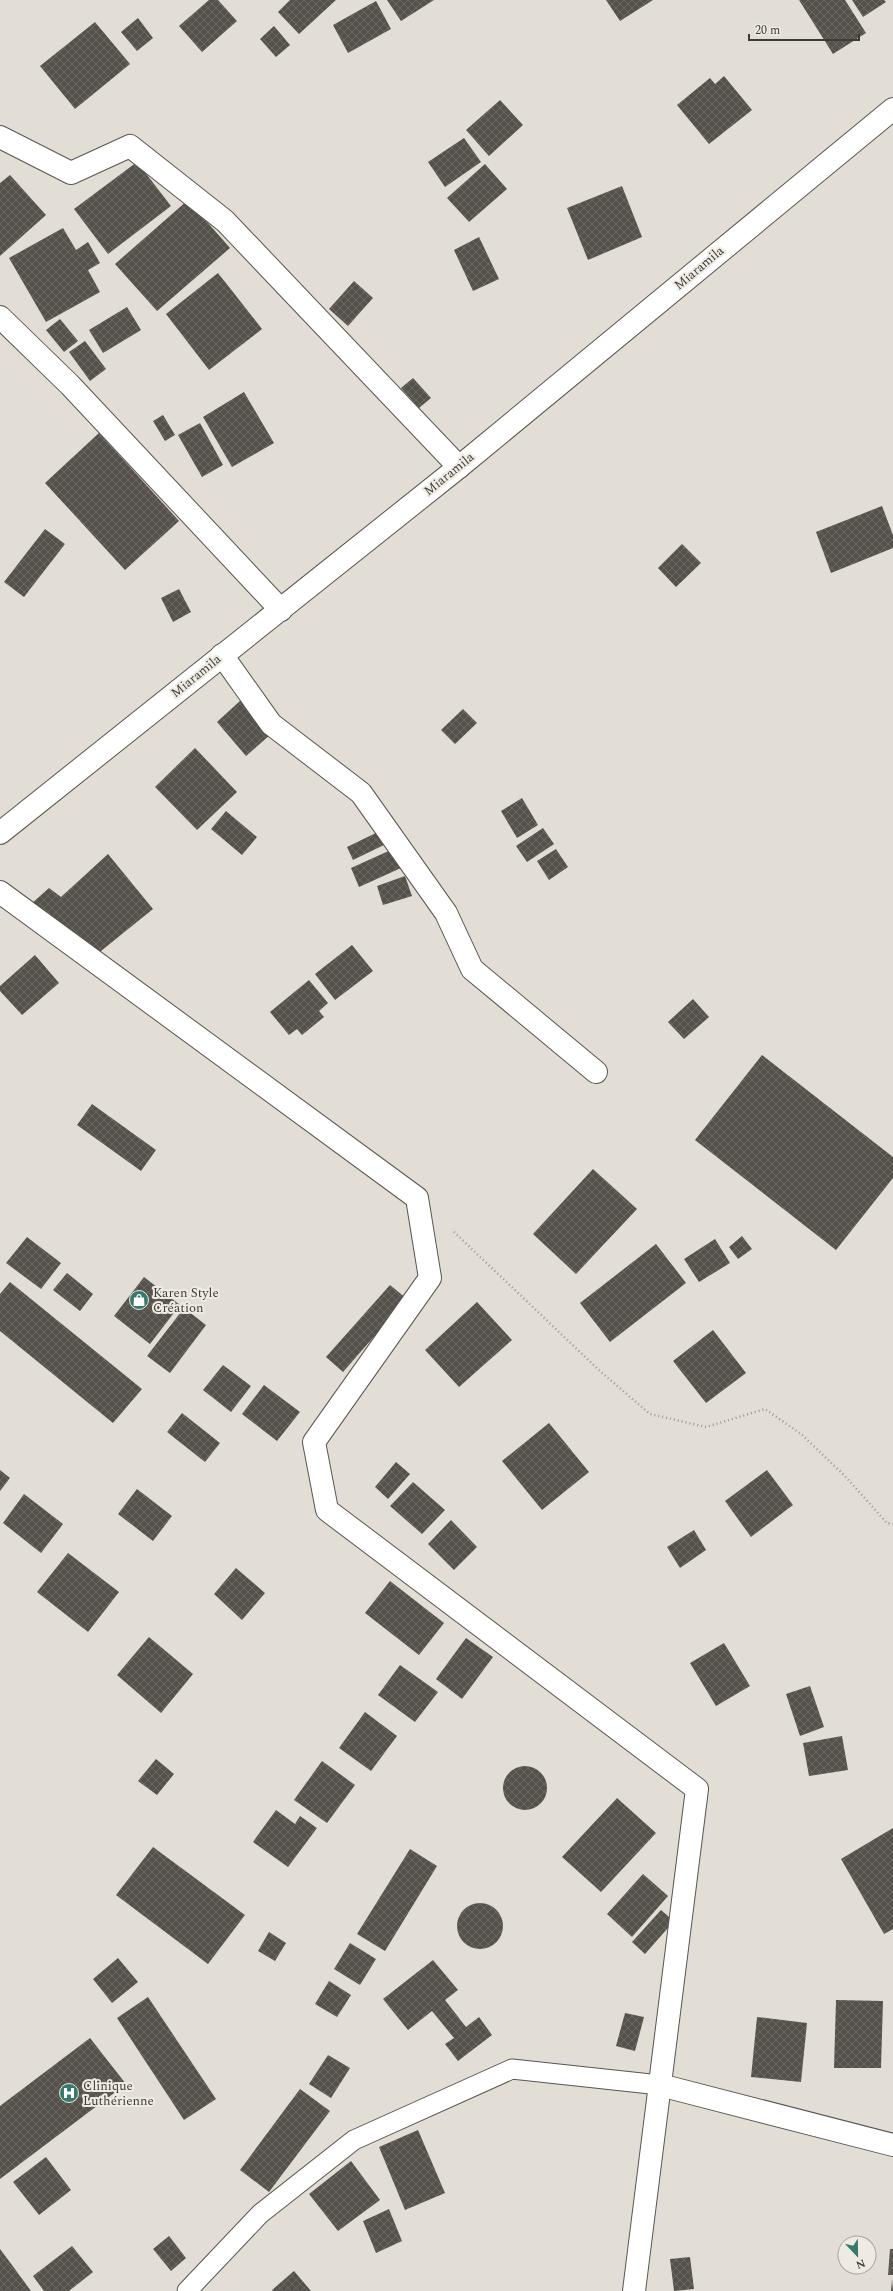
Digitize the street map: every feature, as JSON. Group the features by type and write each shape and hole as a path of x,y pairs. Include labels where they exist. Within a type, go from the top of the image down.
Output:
{"street":[{"name":"Miaramila","path":"0,832 459,467 893,109"},
{"path":"0,137 71,173 130,146 225,221 459,467"},
{"path":"0,317 70,385 281,610"},
{"path":"222,655 271,724 361,793 446,914 472,969 596,1072"},
{"path":"0,892 417,1198 430,1278 314,1442 327,1510 697,1788 634,2291"},
{"path":"660,2086 893,2145"}],"lane":[{"path":"187,2291 260,2214 354,2140 512,2069 660,2086"}],"path":[{"path":"452,1230 528,1300 601,1372 650,1414 706,1427 765,1409 801,1434 844,1475 887,1523 893,1524"}],"building":[{"path":"209,0 218,0 237,21 202,52 179,26"},
{"path":"290,0 336,0 299,34 278,12"},
{"path":"387,0 434,0 401,21"},
{"path":"606,0 653,0 620,21"},
{"path":"799,0 845,0 866,33 833,54"},
{"path":"852,0 884,0 886,2 863,17"},
{"path":"376,1 391,29 348,53 333,25"},
{"path":"138,18 153,38 137,51 121,32"},
{"path":"95,22 130,64 75,109 40,66"},
{"path":"274,26 290,45 276,57 260,39"},
{"path":"724,76 752,110 709,144 677,105 710,78 715,84"},
{"path":"500,100 523,125 489,156 466,130"},
{"path":"464,138 481,162 445,187 428,162"},
{"path":"137,162 171,206 108,254 74,209"},
{"path":"485,164 507,189 469,222 447,198"},
{"path":"10,175 46,215 0,256 0,183"},
{"path":"622,186 642,237 588,260 567,208"},
{"path":"188,200 230,248 157,311 115,264"},
{"path":"63,228 76,250 88,242 100,263 88,270 100,292 46,322 9,258"},
{"path":"479,237 499,279 473,291 454,250"},
{"path":"218,273 262,329 209,370 166,314"},
{"path":"354,281 373,298 348,326 329,309"},
{"path":"127,307 141,330 103,353 89,330"},
{"path":"60,319 78,341 64,352 46,330"},
{"path":"85,341 106,369 90,381 69,352"},
{"path":"413,378 431,398 419,408 401,388"},
{"path":"244,392 274,443 232,467 203,417"},
{"path":"163,415 175,435 165,441 153,421"},
{"path":"200,423 223,465 202,477 178,435"},
{"path":"99,433 179,521 125,570 45,483"},
{"path":"882,506 893,535 893,548 831,573 816,532"},
{"path":"45,529 65,544 24,597 4,582"},
{"path":"682,544 701,563 676,587 658,568"},
{"path":"179,589 191,612 173,622 161,598"},
{"path":"241,700 271,734 246,756 217,722"},
{"path":"463,709 477,723 455,744 441,730"},
{"path":"195,748 237,792 197,830 155,787"},
{"path":"522,798 538,825 517,838 501,811"},
{"path":"226,811 257,837 242,855 211,829"},
{"path":"543,828 554,844 527,862 516,846"},
{"path":"382,830 388,843 353,860 347,847"},
{"path":"393,849 401,868 359,887 351,868"},
{"path":"556,849 568,867 549,880 537,861"},
{"path":"108,854 153,909 96,955 32,903 49,888 61,897"},
{"path":"405,876 412,896 383,905 377,886"},
{"path":"352,945 373,971 335,1000 315,974"},
{"path":"35,955 59,983 22,1015 0,991 0,986"},
{"path":"309,980 328,1003 319,1011 324,1017 302,1035 297,1029 289,1035 270,1012"},
{"path":"693,999 709,1017 684,1039 668,1022"},
{"path":"762,1055 893,1157 893,1178 836,1250 695,1140"},
{"path":"92,1104 156,1150 141,1171 77,1125"},
{"path":"593,1169 637,1209 576,1274 533,1234"},
{"path":"742,1236 752,1249 738,1259 729,1247"},
{"path":"27,1237 61,1263 41,1289 6,1263"},
{"path":"715,1239 730,1263 699,1282 684,1259"},
{"path":"656,1244 686,1283 610,1342 580,1303"},
{"path":"67,1273 93,1294 80,1311 53,1290"},
{"path":"144,1277 180,1305 150,1344 114,1316"},
{"path":"10,1282 142,1389 113,1423 0,1331 0,1294"},
{"path":"390,1285 407,1299 343,1372 326,1357"},
{"path":"477,1302 512,1340 459,1387 425,1350"},
{"path":"184,1308 206,1325 170,1373 147,1356"},
{"path":"713,1330 746,1373 706,1403 673,1361"},
{"path":"223,1365 251,1386 231,1412 203,1390"},
{"path":"264,1385 300,1412 277,1441 242,1414"},
{"path":"182,1413 220,1443 205,1462 167,1432"},
{"path":"549,1423 589,1472 542,1510 502,1461"},
{"path":"396,1462 410,1474 388,1499 375,1487"},
{"path":"0,1470 10,1478 0,1491"},
{"path":"767,1470 793,1505 751,1537 725,1501"},
{"path":"413,1482 445,1510 422,1534 390,1506"},
{"path":"137,1489 172,1516 153,1541 118,1514"},
{"path":"24,1494 63,1524 41,1553 3,1523"},
{"path":"451,1520 477,1547 454,1570 428,1544"},
{"path":"694,1530 706,1550 680,1568 667,1547"},
{"path":"68,1553 119,1592 88,1632 37,1592"},
{"path":"236,1568 265,1593 242,1620 214,1594"},
{"path":"390,1581 444,1623 419,1655 365,1613"},
{"path":"149,1637 193,1674 161,1713 117,1675"},
{"path":"466,1638 493,1657 462,1699 436,1679"},
{"path":"724,1643 750,1686 716,1706 690,1663"},
{"path":"400,1665 438,1692 415,1722 378,1695"},
{"path":"810,1686 824,1727 800,1736 786,1694"},
{"path":"365,1712 397,1736 371,1771 339,1748"},
{"path":"842,1736 848,1770 809,1776 803,1743"},
{"path":"156,1759 174,1774 157,1795 138,1781"},
{"path":"322,1761 355,1785 327,1823 294,1800"},
{"path":"521,1766 529,1766 541,1772 547,1784 547,1792 541,1804 529,1810 521,1810 509,1804 503,1792 503,1784 509,1772"},
{"path":"617,1798 656,1833 601,1892 562,1857"},
{"path":"276,1810 295,1824 300,1816 317,1828 288,1867 253,1842"},
{"path":"893,1828 893,1929 884,1934 841,1859"},
{"path":"153,1847 245,1915 208,1964 116,1895"},
{"path":"410,1849 437,1866 385,1951 357,1934"},
{"path":"643,1874 668,1896 632,1937 607,1914"},
{"path":"485,1903 489,1904 499,1913 502,1917 502,1935 493,1945 485,1949 475,1949 467,1945 458,1935 457,1921 461,1913 471,1904"},
{"path":"661,1910 674,1921 645,1954 632,1942"},
{"path":"269,1932 286,1943 275,1961 258,1951"},
{"path":"350,1943 376,1959 360,1985 334,1969"},
{"path":"118,1958 138,1982 112,2003 93,1979"},
{"path":"433,1960 458,1990 445,2000 466,2027 479,2017 492,2035 458,2061 445,2044 454,2038 432,2011 408,2030 383,1999"},
{"path":"329,1981 351,1995 337,2017 315,2004"},
{"path":"148,1997 216,2099 184,2120 117,2018"},
{"path":"836,2000 883,2001 881,2068 834,2068"},
{"path":"625,2013 644,2017 635,2051 616,2046"},
{"path":"757,2017 807,2023 801,2082 751,2077"},
{"path":"90,2038 126,2084 0,2179 0,2106"},
{"path":"328,2055 350,2068 331,2098 309,2084"},
{"path":"300,2089 330,2111 269,2192 240,2170"},
{"path":"418,2130 445,2193 405,2210 379,2147"},
{"path":"46,2157 71,2190 39,2215 13,2182"},
{"path":"351,2161 380,2200 338,2231 309,2194"},
{"path":"389,2209 402,2241 376,2253 363,2221"},
{"path":"169,2236 186,2258 171,2271 153,2249"},
{"path":"72,2246 93,2272 69,2291 44,2291 33,2276"},
{"path":"0,2249 12,2265 31,2291 0,2291"},
{"path":"890,2249 893,2249 893,2275 888,2275"},
{"path":"690,2257 694,2289 674,2291 670,2259"},
{"path":"294,2271 311,2291 272,2290"},
{"path":"892,2279 893,2291 891,2291"}],"place":[{"name":"Karen Style Création","path":"139,1300"},
{"name":"Clinique Luthérienne","path":"69,2093"}]}
